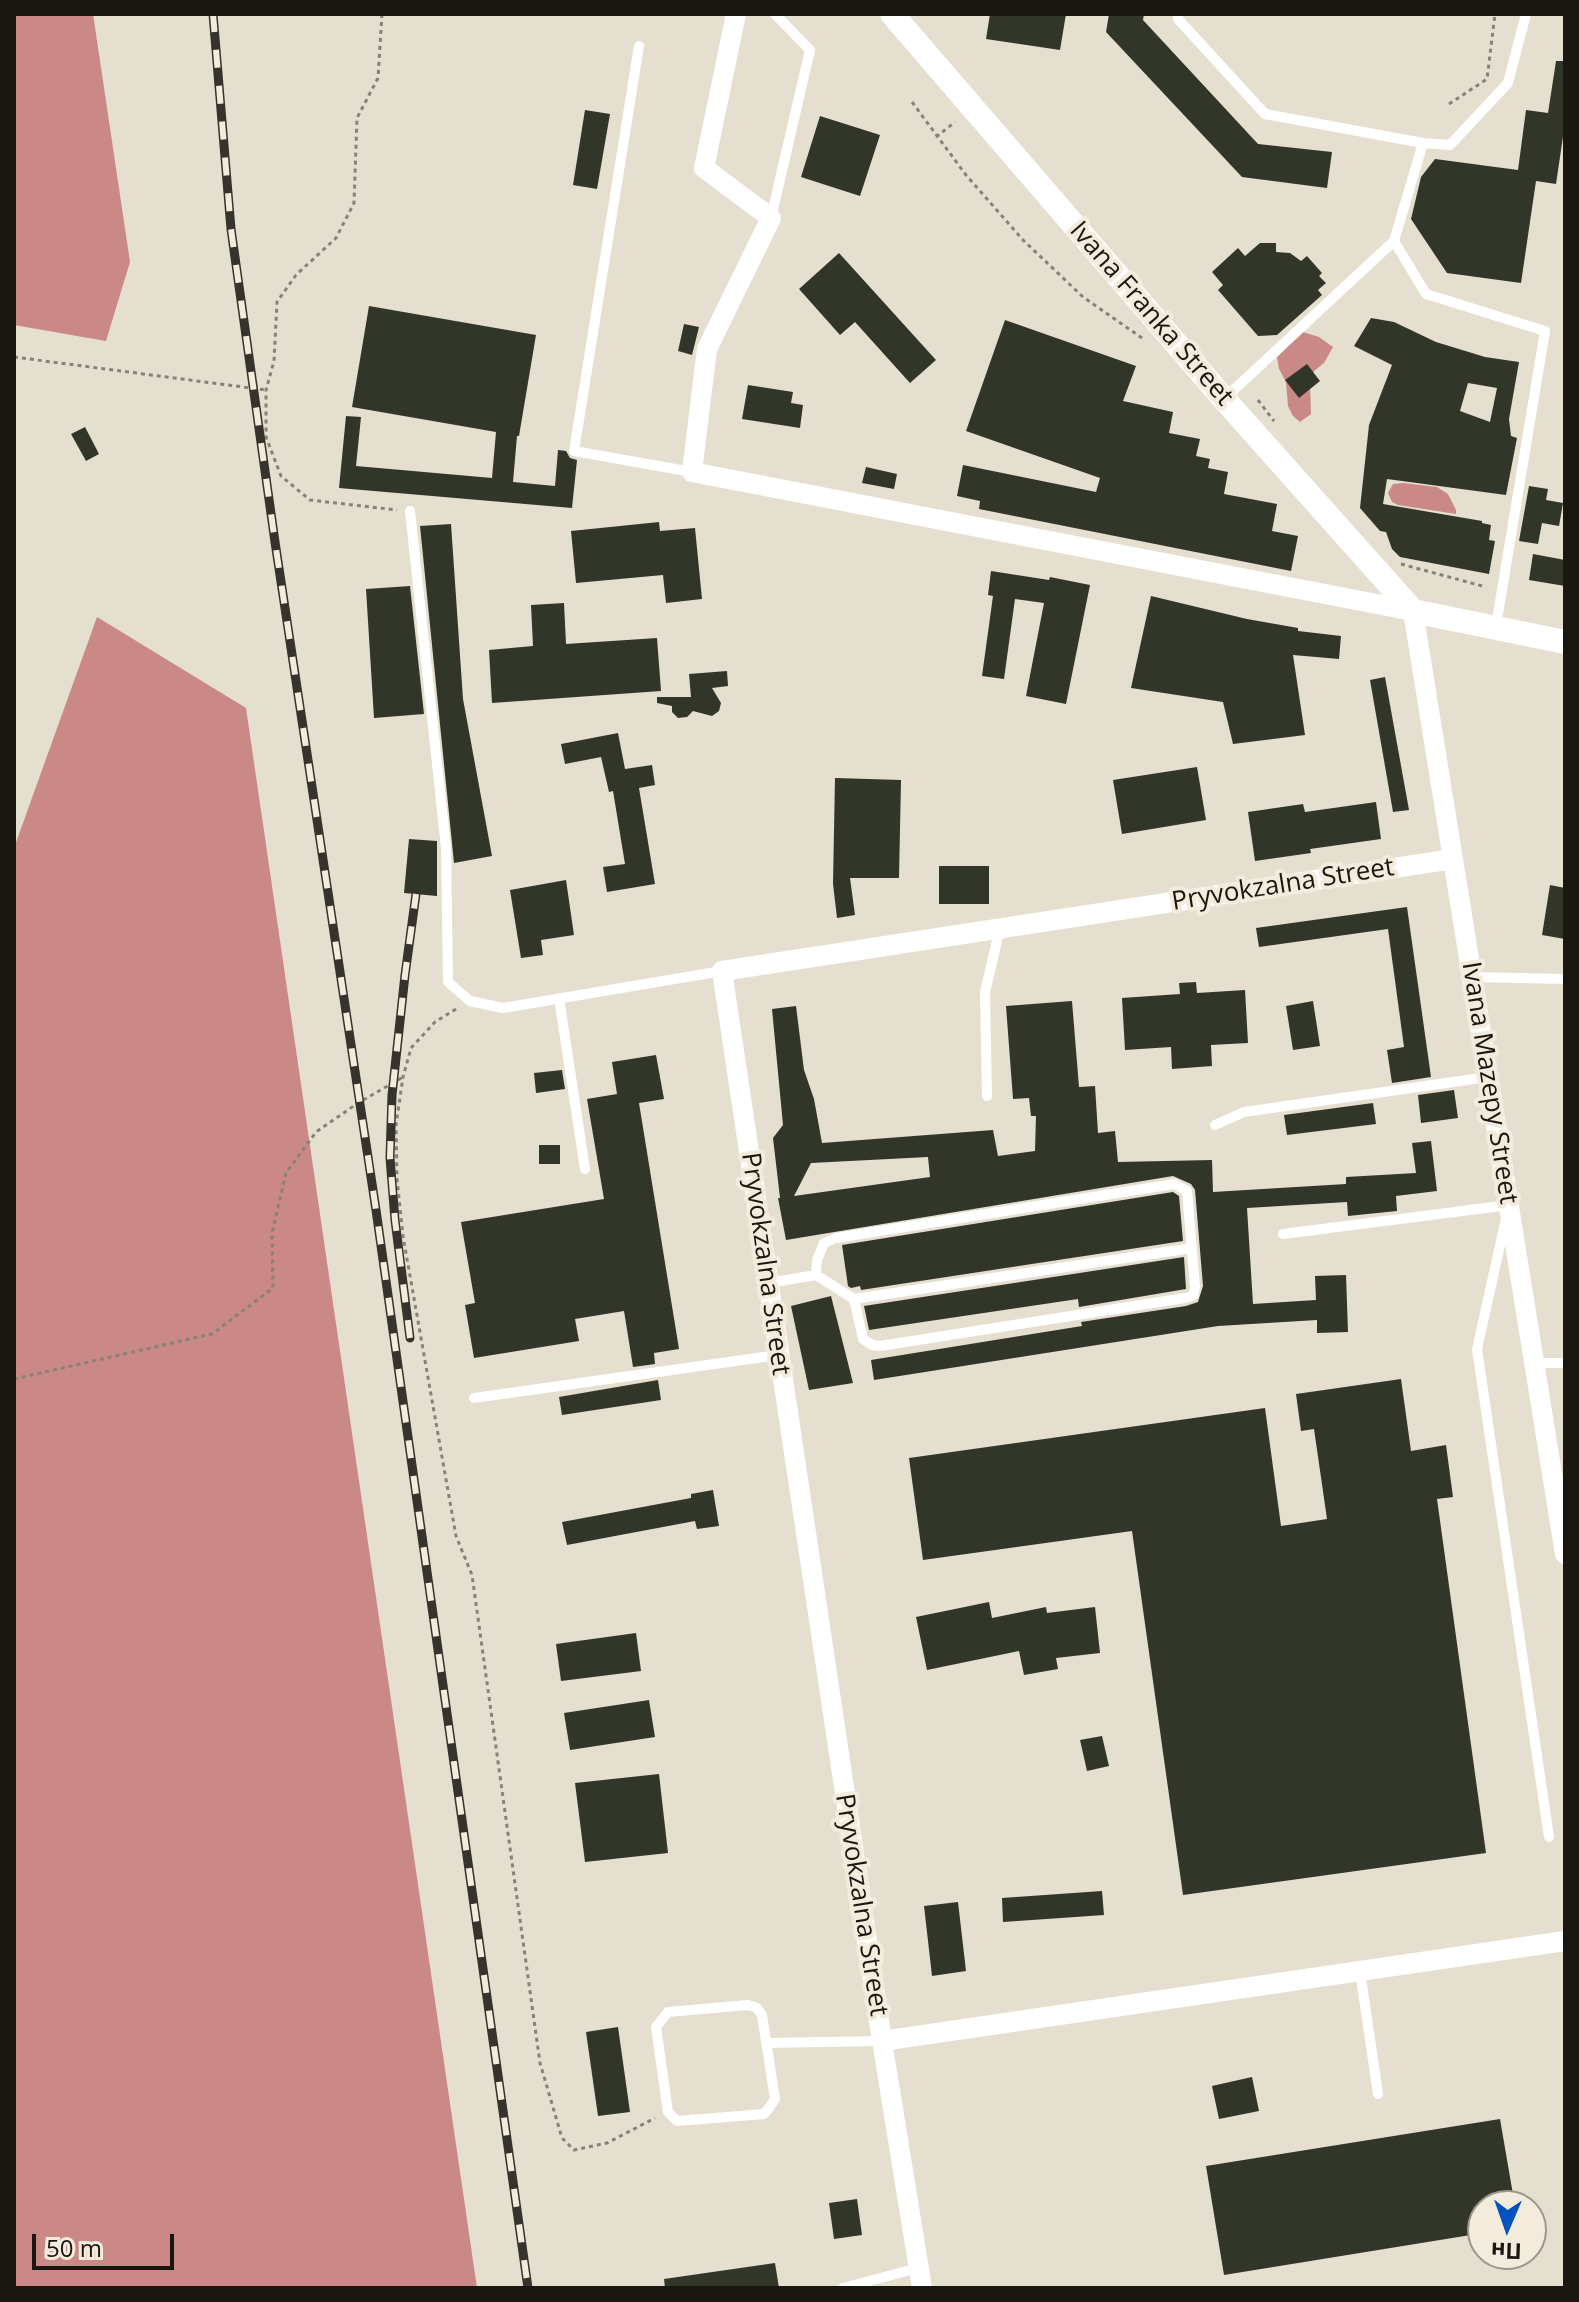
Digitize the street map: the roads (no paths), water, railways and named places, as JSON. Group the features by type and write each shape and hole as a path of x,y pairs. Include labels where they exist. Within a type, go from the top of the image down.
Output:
{"street":[{"path":"736,14 704,168 771,218 707,349 692,472 1565,642"},
{"name":"Ivana Franka Street","path":"892,14 1224,399 1413,611"},
{"name":"Ivana Mazepy Street","path":"1413,611 1565,1554"},
{"name":"Pryvokzalna Street","path":"920,2278 722,971 1453,859"},
{"path":"882,2041 1565,1941"}],"lane":[{"path":"771,218 810,50 775,14"},
{"path":"1178,14 1178,19 1265,114 1423,143 1450,145 1508,83 1526,14"},
{"path":"639,46 574,451 692,472"},
{"path":"1224,399 1394,241 1423,143"},
{"path":"1394,241 1426,294 1545,331 1495,629"},
{"path":"410,511 446,848 448,982 470,1001 503,1008 722,971"},
{"path":"987,1096 985,992 1000,928"},
{"path":"1472,977 1565,979"},
{"path":"559,998 585,1169"},
{"path":"1215,1125 1244,1112 1488,1077"},
{"path":"768,1283 816,1275 854,1299 863,1339 880,1346 1193,1296 1195,1287 1187,1191 1174,1184 836,1238 824,1243 817,1260 816,1275"},
{"path":"1283,1234 1509,1205 1477,1349 1549,1837"},
{"path":"854,1299 1192,1248"},
{"path":"474,1398 778,1355"},
{"path":"1534,1363 1565,1363"},
{"path":"1360,1971 1378,2094"},
{"path":"748,2005 757,2008 762,2015 766,2043 775,2099 764,2114 689,2122 677,2121 668,2112 656,2027 668,2012 748,2005"},
{"path":"766,2043 882,2041"},
{"path":"843,2288 920,2278"}],"railway":[{"path":"213,14 231,229 376,1210 528,2288"},
{"path":"410,1338 390,1158 392,1095 416,894"}]}
